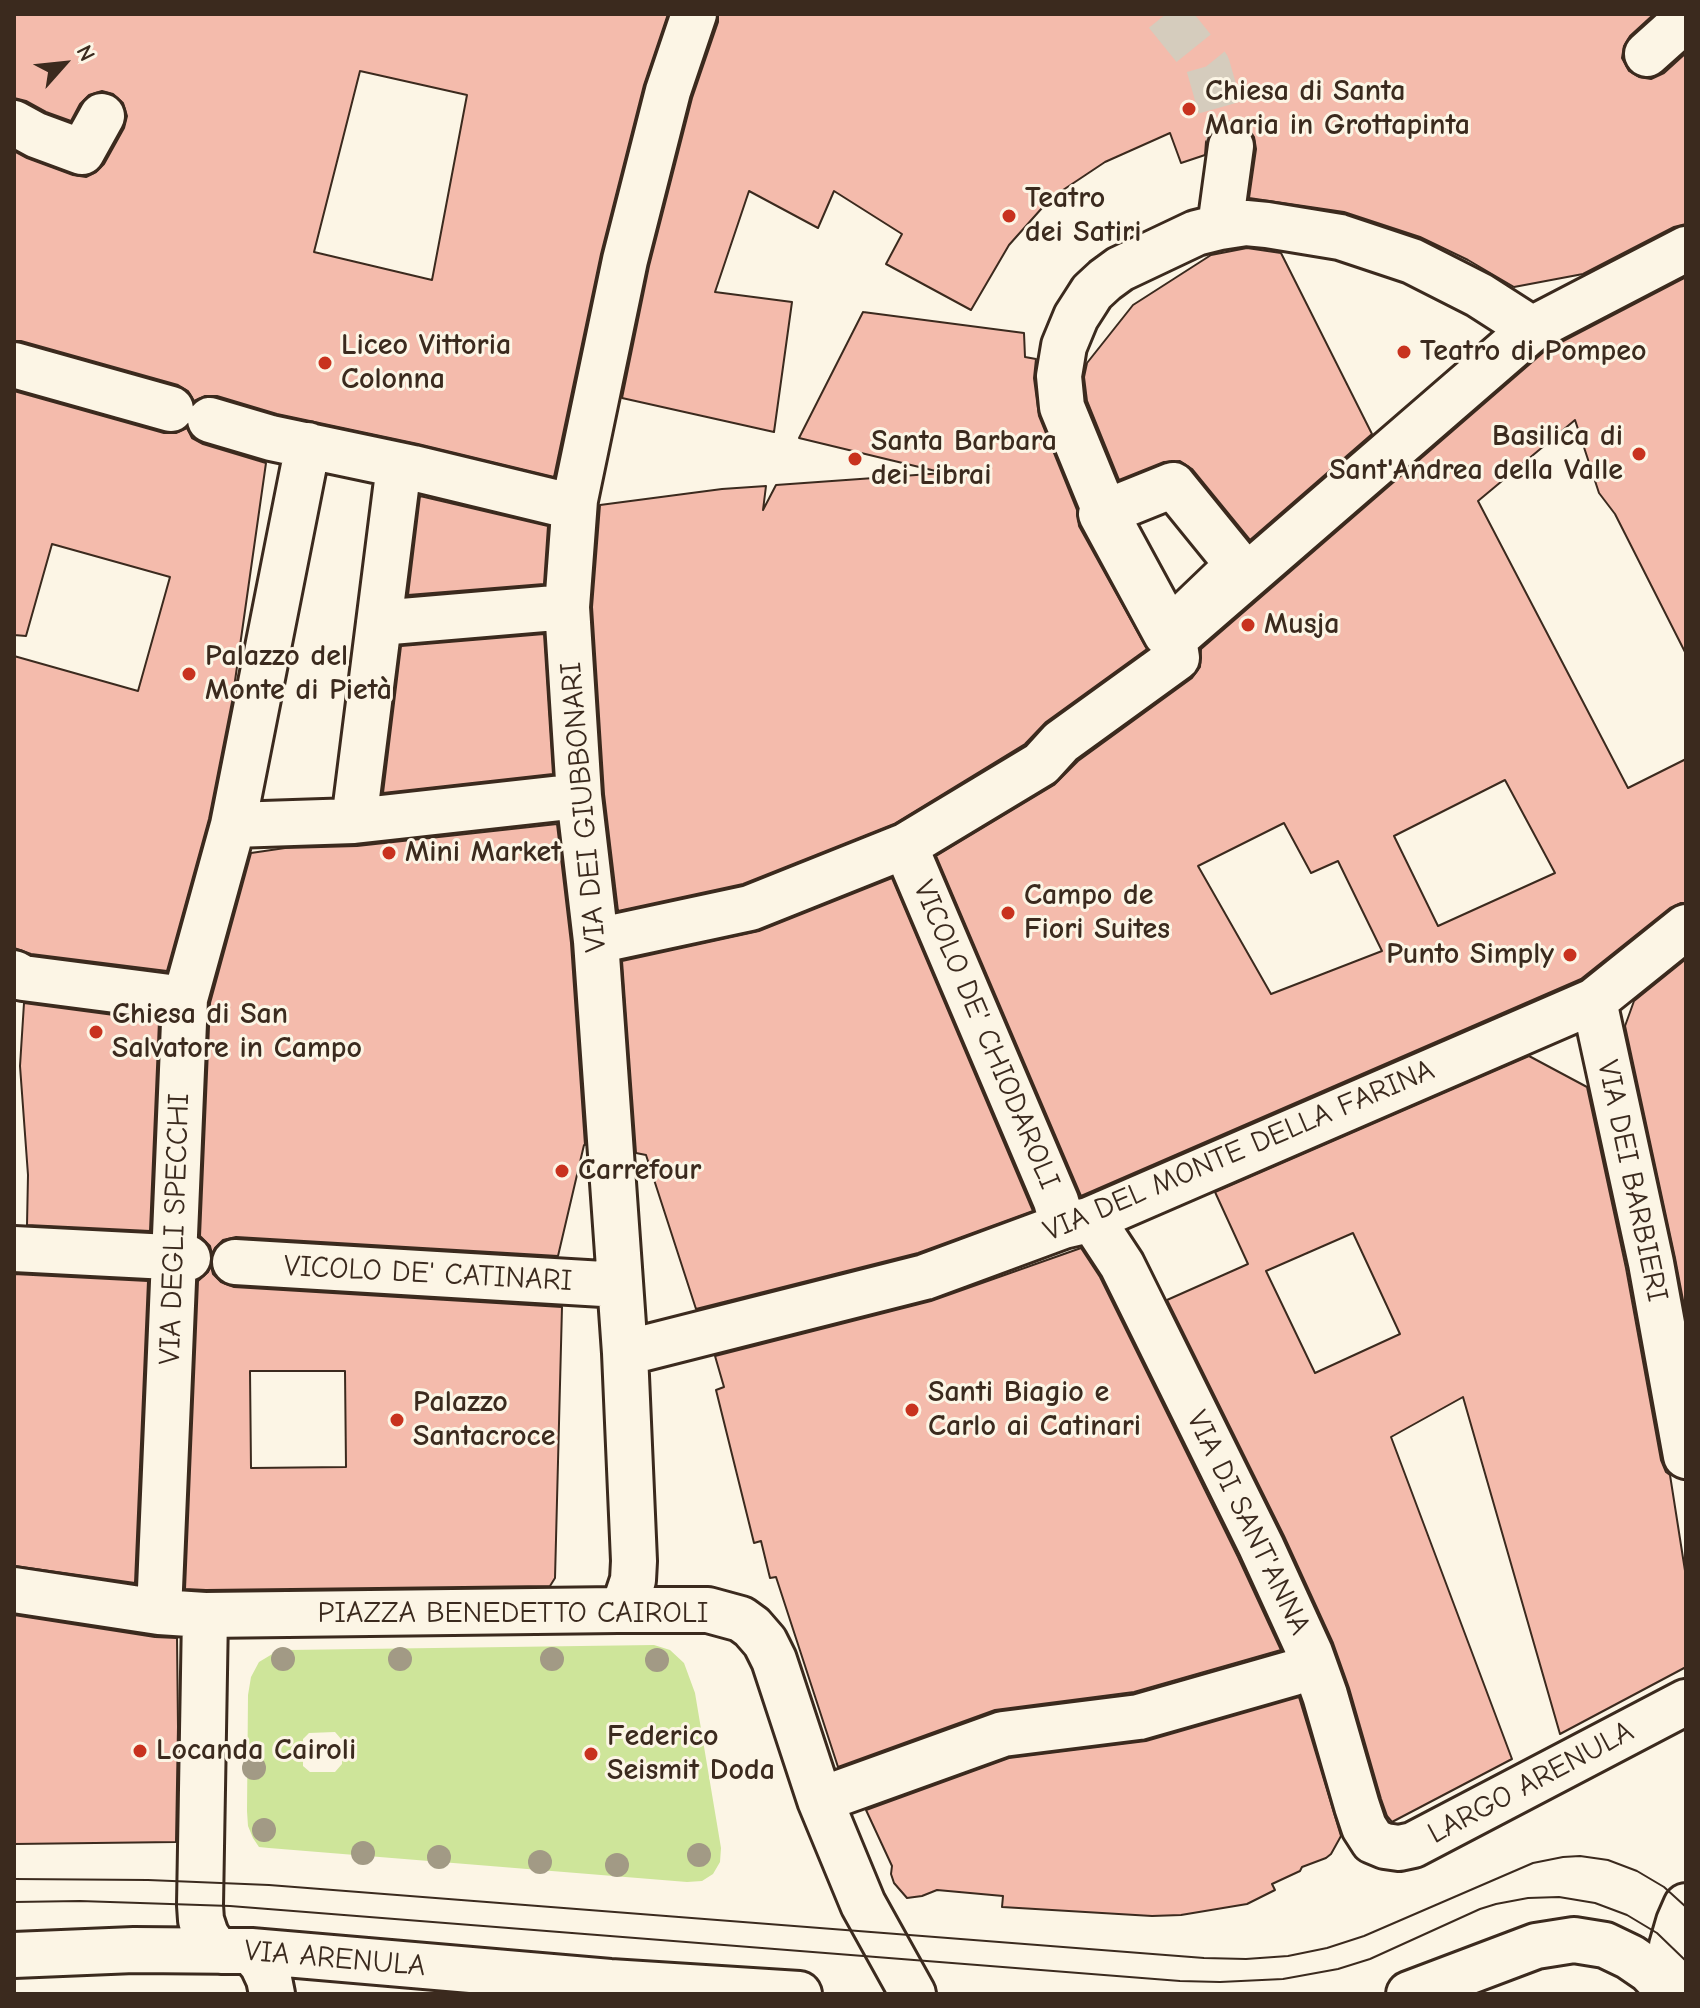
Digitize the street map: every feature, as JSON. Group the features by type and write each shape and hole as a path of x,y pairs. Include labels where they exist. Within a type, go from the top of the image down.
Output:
{"street":[{"name":"VIA DEI GIUBBONARI","path":"618,1610 627,1598 633,1580 634,1561 625,1353 596,941 579,796 567,607 574,507 625,260 668,91 694,14"},
{"path":"1647,54 1686,19"},
{"path":"14,123 36,135 82,152 102,116"},
{"path":"1220,227 1231,146"},
{"path":"1105,512 1062,407 1059,376 1064,346 1076,317 1092,292 1105,280 1120,269 1196,233 1246,223 1340,237 1412,261 1479,295 1532,329"},
{"path":"1172,635 1238,565 1173,485 1101,514 1166,634 1172,635 1384,458 1532,329 1686,249"},
{"path":"14,365 271,438 574,507"},
{"name":"VIA DEGLI SPECCHI","path":"159,1612 181,1257 185,999 230,839 308,445"},
{"path":"354,821 399,465"},
{"path":"379,623 567,607"},
{"path":"596,941 750,908 905,846 1041,764 1061,742 1177,658 1172,635"},
{"path":"230,839 354,821 579,796"},
{"name":"VICOLO DE' CHIODAROLI","path":"905,846 1056,1201 1076,1223"},
{"name":"VIA DEL MONTE DELLA FARINA","path":"625,1353 925,1277 1076,1223 1594,1001 1686,927"},
{"path":"14,973 23,978 185,999"},
{"name":"VIA DEI BARBIERI","path":"1594,1001 1651,1263 1686,1456"},
{"name":"VIA DI SANT'ANNA","path":"1076,1223 1099,1230 1122,1265 1261,1546 1310,1653 1364,1827 1373,1841"},
{"path":"14,1249 181,1257"},
{"name":"VICOLO DE' CATINARI","path":"235,1262 620,1285"},
{"name":"PIAZZA BENEDETTO CAIROLI","path":"14,1590 159,1612 205,1615 708,1610 741,1619 765,1642 774,1660 820,1800 863,1904 913,1994"},
{"path":"205,1615 201,1920 212,1944 236,1951 262,1964 272,1994"},
{"path":"820,1800 1003,1734 1139,1717 1293,1673 1307,1662 1310,1653"},
{"name":"LARGO ARENULA","path":"1373,1841 1399,1848 1413,1845 1686,1702"},
{"path":"1409,1994 1536,1946 1574,1940 1605,1945 1630,1957 1664,1985 1675,1932 1686,1906"},
{"name":"VIA ARENULA","path":"14,1955 134,1950 236,1951 540,1985 799,1994"}],"green space":[{"path":"654,1645 670,1650 684,1663 695,1693 721,1848 720,1862 713,1874 702,1881 687,1882 259,1847 248,1826 248,1695 251,1677 259,1662 274,1653 288,1650","holes":["335,1732 342,1740 342,1764 335,1772 310,1772 303,1766 303,1739 309,1733"]}],"building":[{"path":"14,14 668,14 644,85 601,254 554,477 277,414 217,396 205,396 194,401 188,391 178,385 14,341 14,151 73,175 86,177 104,164 124,128 127,116 123,103 113,94 102,91 89,95 71,121 14,98","holes":["360,71 467,95 432,280 314,252"]},
{"path":"718,14 1654,14 1630,36 1622,58 1629,71 1651,79 1664,73 1686,53 1686,224 1674,227 1583,274 1514,287 1420,237 1344,212 1249,198 1256,149 1254,137 1247,127 1234,121 1222,123 1212,130 1206,142 1205,155 1181,163 1170,133 1105,162 1063,190 1009,245 971,310 886,264 902,234 834,191 818,228 749,191 715,292 792,302 774,432 622,398 649,266 692,98"},
{"path":"1247,248 1281,253 1372,434 1250,540 1192,469 1180,461 1164,462 1119,480 1087,401 1084,377 1087,363 1133,305 1211,255"},
{"path":"1686,277 1686,654 1615,514 1599,493 1575,420 1478,501 1628,788 1686,759 1686,903 1670,908 1581,979 1081,1196 936,856 1054,785 1078,761 1192,678 1200,667 1201,649 1546,350","holes":["1505,780 1555,873 1438,926 1394,836","1284,823 1311,873 1338,861 1382,951 1271,994 1198,866"]},
{"path":"863,312 1024,333 1025,357 1036,359 1034,378 1039,416 1077,510 1079,526 1147,649 1046,722 1025,744 894,824 743,884 618,911 604,794 592,607 600,505 766,486 763,510 776,485 944,473 799,438"},
{"name":"Palazzo del Monte di Pietà","path":"14,391 164,433 176,433 187,428 192,438 203,444 266,463 232,702 209,819 167,971 31,954 14,948 14,656 138,691 170,577 52,544 26,636 14,635"},
{"path":"420,496 548,526 544,584 408,595"},
{"path":"544,634 553,774 383,793 401,646"},
{"path":"557,824 571,943 585,1145 558,1256 236,1237 223,1240 212,1254 210,1246 200,1236 210,1003 251,853 285,848 357,846"},
{"path":"892,878 1033,1211 918,1253 696,1309 646,1155 636,1153 622,961 759,931"},
{"path":"1686,959 1686,1316 1625,1026 1634,1001"},
{"path":"24,1003 159,1021 150,1231 27,1225 28,1175 20,1066"},
{"path":"1529,1056 1587,1087 1626,1268 1661,1460 1670,1475 1686,1577 1686,1667 1560,1734 1463,1397 1391,1437 1512,1759 1392,1822 1381,1799 1333,1643 1284,1536 1167,1300 1248,1264 1215,1192","holes":["1353,1233 1400,1334 1315,1373 1266,1271"]},
{"path":"1081,1248 1100,1277 1281,1650 1134,1692 995,1710 838,1767 776,1577 770,1578 761,1541 754,1543 716,1390 724,1387 715,1356 931,1301"},
{"name":"Palazzo Santacroce","path":"211,1266 213,1274 221,1282 234,1287 562,1307 555,1578 550,1586 185,1589 198,1281","holes":["250,1371 345,1371 346,1467 251,1468"]},
{"path":"14,1274 148,1281 135,1583 14,1566"},
{"path":"14,1615 177,1638 176,1842 14,1844"},
{"path":"1299,1697 1341,1836 1326,1858 1272,1884 1275,1890 1247,1904 1181,1915 1152,1916 1002,1907 1003,1896 937,1890 907,1898 894,1883 892,1866 866,1810 1009,1758 1146,1741"}],"tunnel":[{"path":"1166,14 1208,66 1231,146"}],"tram line":[{"path":"14,1879 269,1885 1246,1959 1288,1956 1327,1948 1364,1936 1533,1863 1563,1857 1608,1860 1637,1871 1664,1887 1686,1907"},
{"path":"14,1902 230,1906 1220,1982 1283,1979 1338,1969 1370,1959 1480,1909 1528,1898 1559,1897 1595,1903 1627,1915 1657,1933 1686,1961"}],"place":[{"name":"Chiesa di Santa Maria in Grottapinta","path":"1189,109"},
{"name":"Teatro dei Satiri","path":"1009,216"},
{"name":"Teatro di Pompeo","path":"1404,352"},
{"name":"Liceo Vittoria Colonna","path":"325,363"},
{"name":"Basilica di Sant'Andrea della Valle","path":"1639,454"},
{"name":"Santa Barbara dei Librai","path":"855,459"},
{"name":"Musja","path":"1248,625"},
{"name":"Palazzo del Monte di Pietà","path":"189,674"},
{"name":"Mini Market","path":"389,853"},
{"name":"Campo de Fiori Suites","path":"1008,913"},
{"name":"Punto Simply","path":"1570,955"},
{"name":"Chiesa di San Salvatore in Campo","path":"96,1032"},
{"name":"Carrefour","path":"562,1171"},
{"name":"Santi Biagio e Carlo ai Catinari","path":"912,1410"},
{"name":"Palazzo Santacroce","path":"397,1420"},
{"name":"Locanda Cairoli","path":"140,1751"},
{"name":"Federico Seismit Doda","path":"591,1754"}]}
